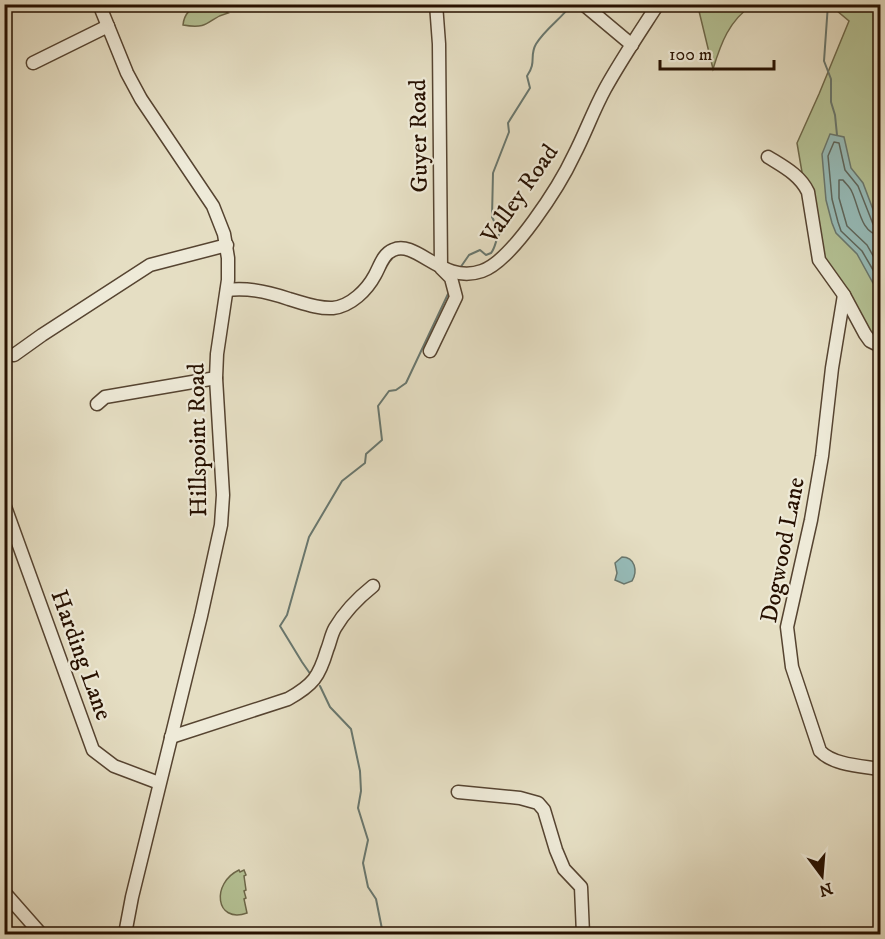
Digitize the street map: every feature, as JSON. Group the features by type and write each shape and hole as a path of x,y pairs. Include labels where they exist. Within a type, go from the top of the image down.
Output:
{"street":[{"name":"Hillspoint Road","path":"99,4 127,73 141,99 220,219 227,245 229,267 216,378 223,489 222,518 201,616 159,783 125,934"},
{"name":"Guyer Road","path":"436,4 439,55 441,268"},
{"path":"583,4 632,45"},
{"name":"Valley Road","path":"227,290 248,289 313,306 333,308 348,303 362,292 372,280 386,255 395,249 408,249 441,268 462,274 488,269 498,262 534,219 567,170 604,90 658,4"},
{"path":"33,63 108,26"},
{"path":"768,157 795,175 804,184 808,192 819,260 844,295 857,323 870,340 880,346"},
{"path":"14,355 42,334 150,266 227,245"},
{"path":"430,351 456,297 450,278 441,268"},
{"name":"Dogwood Lane","path":"844,295 822,456 811,520 787,627 792,667 820,751 833,759 880,769"},
{"path":"838,326 857,323"},
{"path":"97,404 105,397 216,378"},
{"name":"Harding Lane","path":"4,504 93,750 114,766 159,783"},
{"path":"171,737 288,699 304,690 314,682 322,667 334,630 343,615 373,586"},
{"path":"458,792 519,798 538,803 544,810 564,869 581,887 583,934"},
{"path":"4,892 41,934"}],"green space":[{"path":"202,4 216,5 228,13 204,25 183,25 188,12"},
{"path":"708,5 752,5 737,18 727,33 713,69 699,11"},
{"path":"830,5 880,5 880,346 824,268 804,184 797,143 849,21"},
{"path":"239,870 240,872 244,870 246,875 244,876 246,890 244,891 246,898 244,899 247,913 236,915 228,913 220,900 224,884"}],"water":[{"path":"830,134 844,137 851,168 863,183 880,228 880,283 873,283 857,254 836,233 832,223 826,200 822,154"},
{"path":"622,557 630,559 635,569 632,581 624,584 615,580 617,573 615,563"}],"waterway":[{"path":"460,268 469,255 480,250 486,255 494,248 500,233 492,217 493,173 509,132 508,123 530,88 527,76 532,67 536,44 572,4"},
{"path":"828,4 824,61 831,79 831,102 837,135"},
{"path":"311,675 280,626 287,615 309,537 342,481 365,463 366,454 382,440 378,406 389,391 396,390 406,383 448,294"},
{"path":"320,686 330,707 351,729 360,771 361,791 358,808 368,840 363,863 368,887 376,899 383,934"}]}
